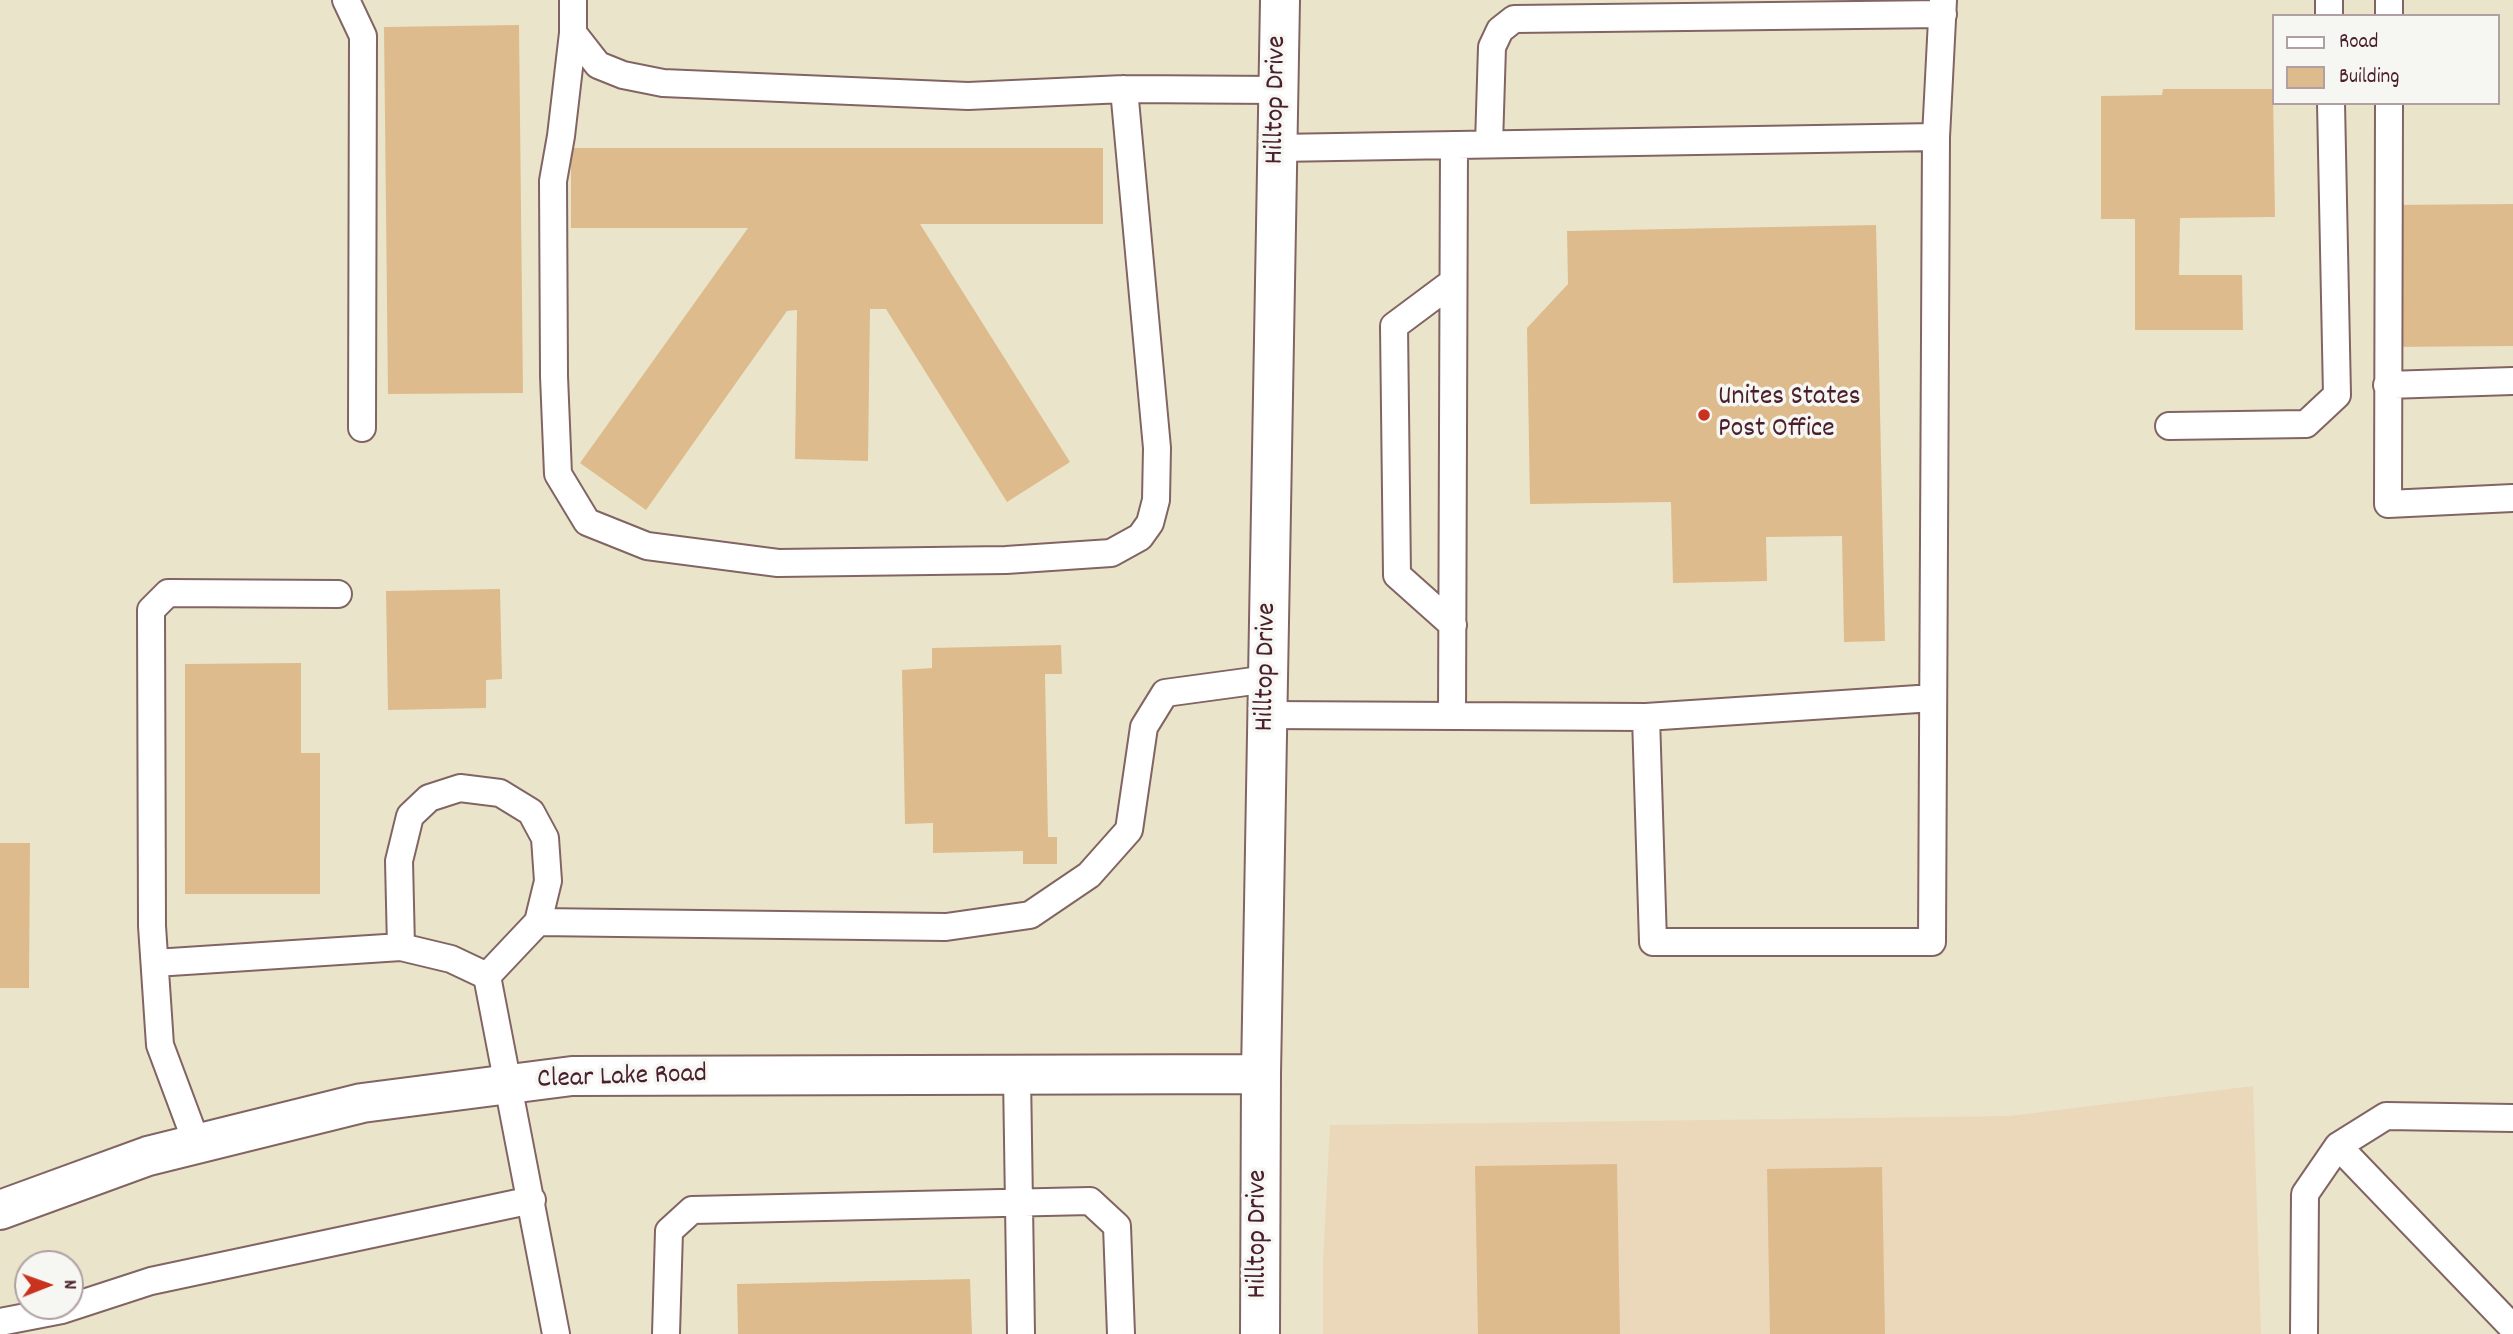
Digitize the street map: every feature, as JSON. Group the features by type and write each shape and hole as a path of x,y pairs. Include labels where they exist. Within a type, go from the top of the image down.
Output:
{"street":[{"name":"Hilltop Drive","path":"1260,1334 1261,1074 1280,0"},
{"name":"Clear Lake Road","path":"0,1210 148,1156 362,1103 572,1076 1261,1074"}],"lane":[{"path":"346,0 363,36 362,428"},
{"path":"573,0 573,33 553,181 554,376 558,474 587,522 647,546 778,563 1006,560 1111,553 1140,537 1150,523 1156,500 1157,448 1124,89"},
{"path":"1489,144 1492,47 1500,30 1514,19 1943,7 1936,137 1932,942 1653,942 1646,717"},
{"path":"573,33 598,65 623,75 663,83 968,96 1124,89 1279,90"},
{"path":"2169,426 2306,424 2337,395 2331,105"},
{"path":"2389,105 2388,504 2513,498"},
{"path":"1277,148 1936,137"},
{"path":"1452,716 1454,145"},
{"path":"1453,282 1394,326 1397,575 1453,625"},
{"path":"2387,386 2513,381"},
{"path":"197,1144 160,1045 152,926 151,610 168,593 338,594"},
{"path":"538,922 946,927 1030,915 1089,875 1129,830 1144,727 1165,693 1267,696 1452,716 1646,717 1933,698"},
{"path":"401,947 399,862 410,816 429,798 460,788 500,793 531,813 545,838 548,881 538,922 487,976"},
{"path":"155,963 401,947 451,959 487,976"},
{"path":"487,976 556,1334"},
{"path":"1017,1075 1021,1334"},
{"path":"2304,1334 2305,1194 2338,1146 2386,1116 2513,1118"},
{"path":"2338,1146 2513,1328"},
{"path":"0,1322 62,1310 151,1281 532,1200"},
{"path":"666,1334 669,1231 692,1210 1019,1201 1090,1201 1117,1226 1121,1334"}],"shaded area":[{"path":"2253,1086 2261,1334 1323,1334 1323,1261 1330,1125 2009,1116"}],"building":[{"path":"519,25 523,393 388,394 384,27"},
{"path":"2163,89 2272,89 2275,217 2180,218 2179,275 2242,275 2243,330 2135,330 2135,219 2101,219 2101,96 2162,95"},
{"path":"571,148 1103,148 1103,224 920,224 1070,462 1007,502 886,309 870,309 868,461 795,459 797,310 787,311 646,510 580,463 748,228 571,228"},
{"path":"2513,204 2513,346 2390,347 2388,205"},
{"name":"Unites States Post Office","path":"1876,225 1885,641 1844,642 1842,536 1766,537 1767,581 1673,583 1671,502 1530,504 1527,328 1568,284 1567,231"},
{"path":"500,589 502,679 486,680 486,708 388,710 386,591"},
{"path":"1061,645 1062,674 1045,674 1048,837 1057,837 1057,864 1023,864 1023,851 933,853 933,823 905,824 902,670 932,668 932,648"},
{"path":"301,663 301,753 320,753 320,894 185,894 185,664"},
{"path":"0,843 30,843 29,988 0,988"},
{"path":"1617,1164 1620,1334 1478,1334 1475,1166"},
{"path":"1882,1167 1885,1334 1770,1334 1767,1169"},
{"path":"970,1279 972,1334 738,1334 737,1284"}],"place":[{"name":"Unites States Post Office","path":"1704,415"}]}
